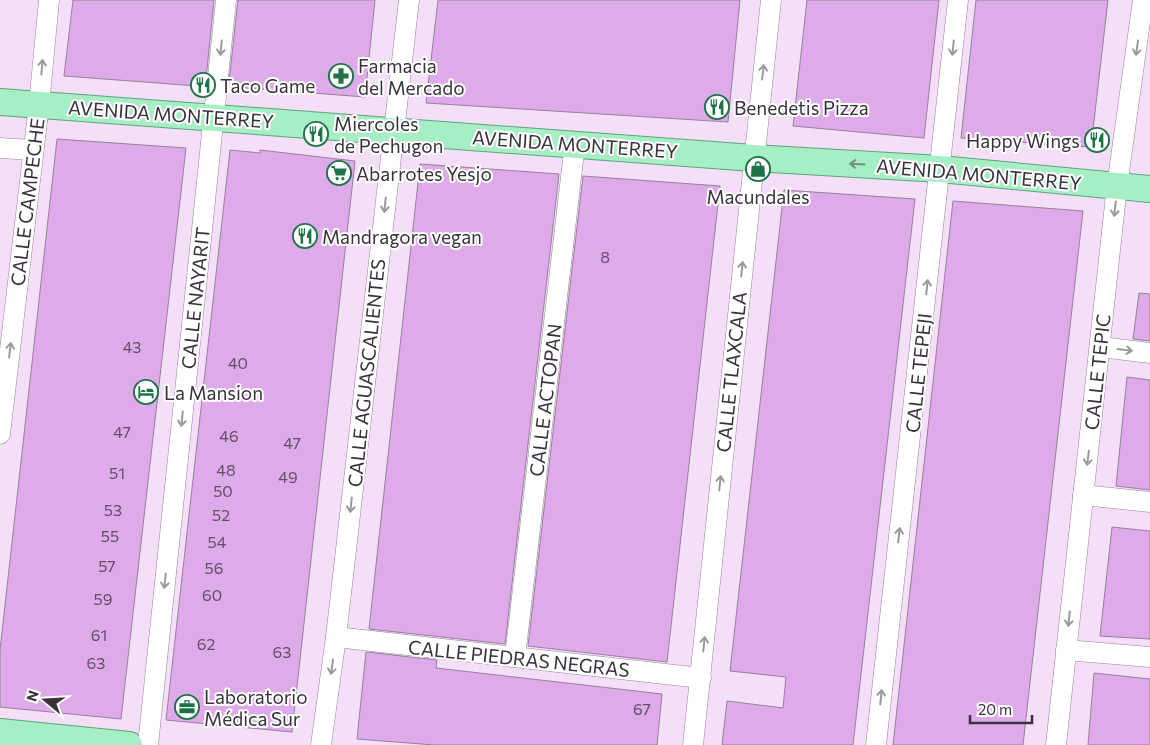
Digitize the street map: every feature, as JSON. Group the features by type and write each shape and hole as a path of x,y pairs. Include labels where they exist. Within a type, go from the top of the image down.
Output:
{"main road":[{"name":"AVENIDA MONTERREY","path":"0,102 575,143 753,158 940,169 1150,188"},
{"path":"0,732 129,745"}],"street":[{"name":"CALLE CAMPECHE","path":"0,434 39,105 48,0"},
{"name":"CALLE NAYARIT","path":"148,745 226,0"},
{"name":"CALLE AGUASCALIENTES","path":"321,745 336,637 409,0"},
{"name":"CALLE TLAXCALA","path":"694,745 753,158 771,0"},
{"name":"CALLE TEPEJI","path":"876,745 958,0"},
{"name":"CALLE TEPIC","path":"1056,745 1117,186 1143,0"},
{"name":"CALLE ACTOPAN","path":"515,658 575,143"},
{"path":"0,148 33,150"},
{"path":"1100,347 1150,353"},
{"path":"1083,495 1150,502"},
{"name":"CALLE PIEDRAS NEGRAS","path":"336,637 701,678"},
{"path":"1066,650 1150,658"}],"building":[{"path":"73,0 214,0 206,79 197,86 64,76"},
{"path":"238,0 375,0 365,97 234,87 229,82"},
{"path":"438,0 740,0 728,122 426,103"},
{"path":"807,0 939,0 924,138 793,126"},
{"path":"976,0 1108,0 1091,147 961,138"},
{"path":"57,139 186,148 121,719 0,707 0,650"},
{"path":"230,150 260,153 260,150 355,161 292,732 166,720"},
{"path":"420,164 559,174 505,644 369,629"},
{"path":"583,176 720,186 667,662 528,646"},
{"path":"784,190 915,199 853,745 722,745 727,701 783,708 786,677 730,671"},
{"path":"953,201 1083,211 1023,745 893,745"},
{"path":"1139,293 1150,294 1150,341 1133,339"},
{"path":"1127,377 1150,380 1150,490 1116,486"},
{"path":"1112,527 1150,531 1150,639 1100,636"},
{"path":"366,652 437,660 436,668 662,694 657,745 434,745 357,739"},
{"path":"1094,673 1150,679 1150,745 1088,745"}],"place":[{"name":"Farmacia del Mercado","path":"341,76"},
{"name":"Taco Game","path":"203,85"},
{"name":"Benedetis Pizza","path":"717,107"},
{"name":"Miercoles de Pechugon","path":"316,134"},
{"name":"Happy Wings","path":"1097,140"},
{"name":"Macundales","path":"758,169"},
{"name":"Abarrotes Yesjo","path":"339,173"},
{"name":"Mandragora vegan","path":"305,236"},
{"name":"La Mansion","path":"146,392"},
{"name":"Laboratorio Médica Sur","path":"187,707"}]}
